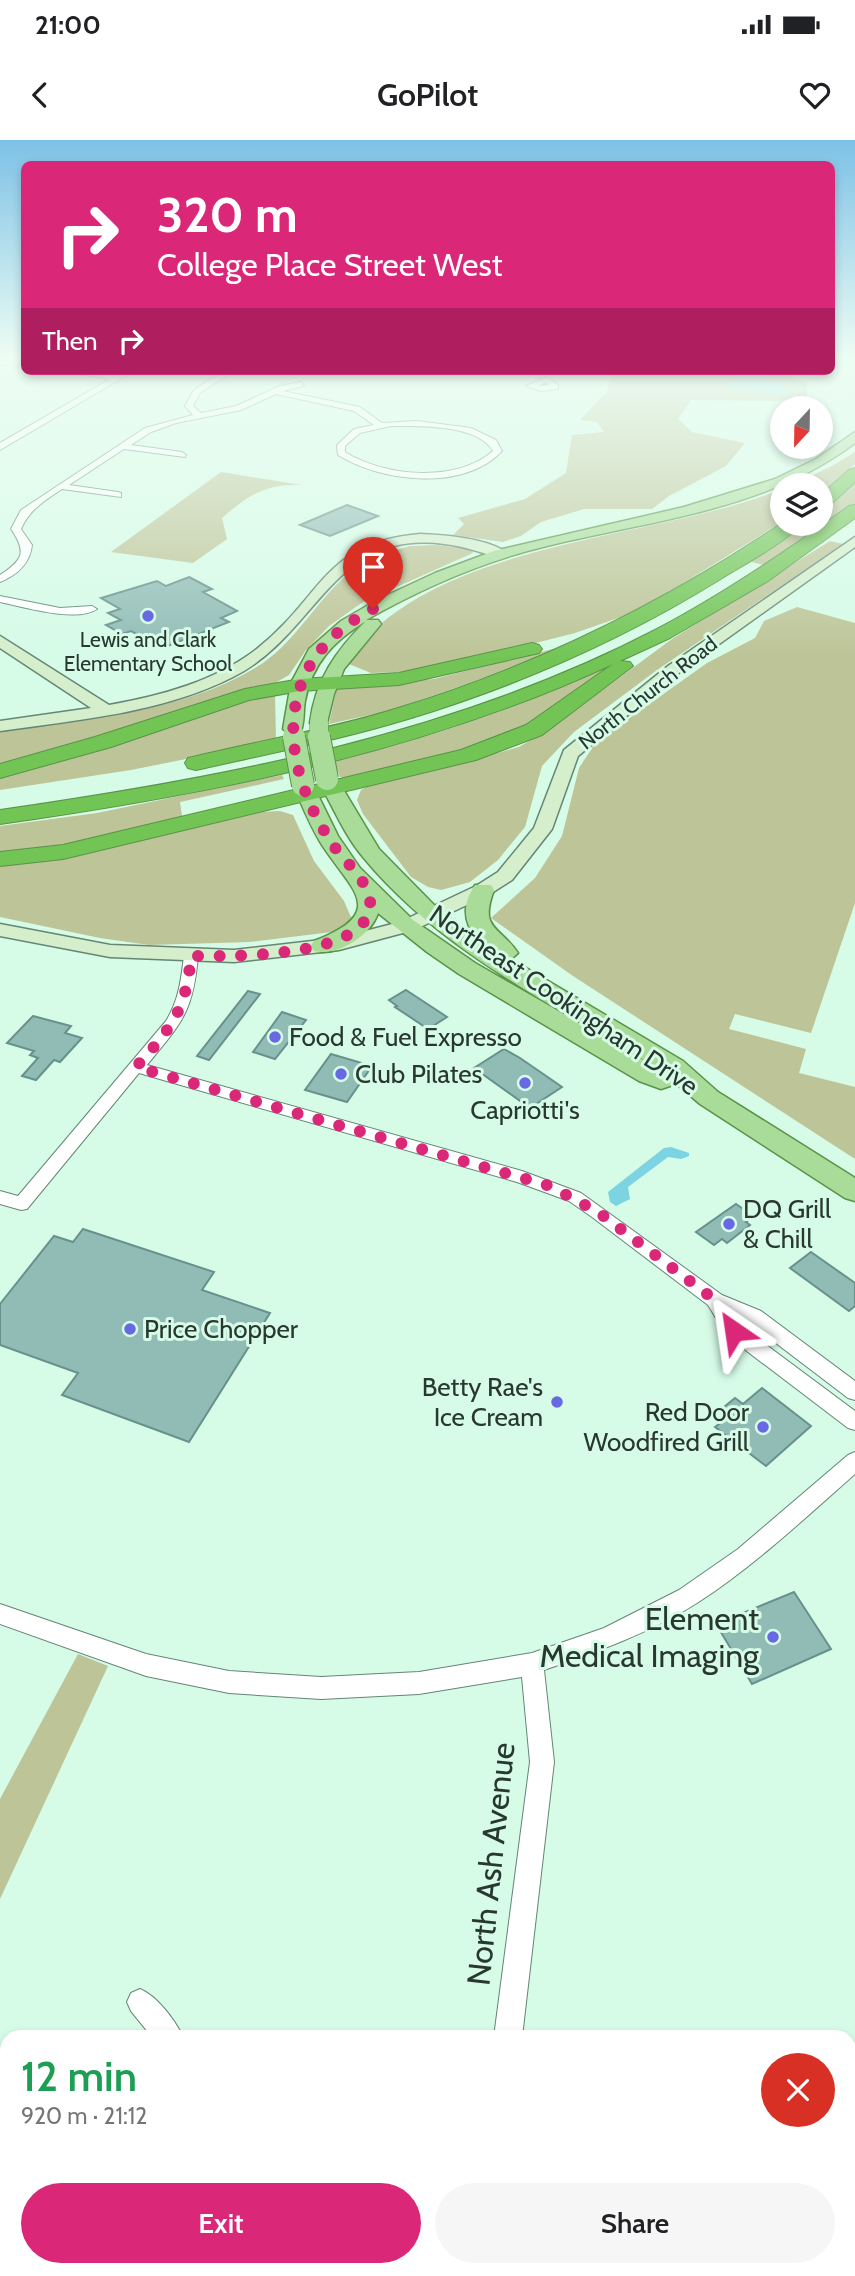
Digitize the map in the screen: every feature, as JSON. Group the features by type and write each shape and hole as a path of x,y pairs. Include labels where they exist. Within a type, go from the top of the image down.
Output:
{"highway":[{"path":"833,493 855,473"},
{"path":"0,817 90,806 265,771 399,736 525,695 669,631 739,591 821,537 855,510"},
{"path":"0,798 139,776 350,728 499,681 634,622 713,576 773,536"},
{"path":"0,771 103,742 245,695 300,685 332,674 386,680 491,660 634,622"},
{"path":"0,859 63,852 329,783 468,755 513,740 561,712 669,631"}],"main road":[{"name":"Northeast Cookingham Drive","path":"709,1098 655,1078 468,968 407,926 366,887 331,843 305,789 293,729 293,712 305,670 331,638 356,618 390,601 501,554 711,503 766,486 824,460"},
{"path":"0,726 104,709 197,687 250,662 279,640 346,563 372,549 402,541 437,538 465,541 501,554"},
{"name":"North Church Road","path":"0,930 110,951 234,956 340,944 407,926 483,890 505,876 543,829 570,754 674,669 855,541"},
{"path":"332,674 348,649 383,615 390,601"},
{"path":"0,641 104,709"},
{"name":"Northeast Cookingham Drive","path":"332,674 319,723 319,745 329,783 370,852 431,915 468,943 674,1068 709,1098 855,1191"},
{"path":"322,946 347,935 363,924 371,904 366,887"},
{"path":"483,890 474,911 477,923 542,986"}],"street":[{"path":"0,579 19,567 26,556 27,545 16,529 19,519 30,506 101,460"},
{"path":"354,460 366,466 432,475 473,470 491,460"},
{"path":"60,486 118,495"},
{"path":"0,599 60,611 92,609"},
{"path":"0,1197 21,1204 158,1043 181,1008 188,988 191,956"},
{"path":"136,1067 550,1186 598,1212 715,1300 754,1316 855,1392"},
{"path":"715,1300 734,1331 855,1422"},
{"path":"0,1614 146,1665 229,1682 321,1688 419,1683 532,1664 610,1636 687,1597 746,1556 855,1461"},
{"name":"North Ash Avenue","path":"509,2030 542,1762 532,1664"},
{"path":"140,2002 163,2030"}],"green space":[{"path":"568,460 731,460 726,466 669,496 652,509 584,509 541,522 521,536 503,542 453,535 464,524 458,518 525,499 566,473"},
{"path":"842,460 855,460 855,464 833,483 833,473 817,473"},
{"path":"221,472 301,485 267,489 241,503 222,518 227,539 193,563 111,552"},
{"path":"855,480 855,504 833,521 833,499"},
{"path":"770,493 770,529 638,611 575,633 472,659 401,672 371,673 349,664 347,659 386,619 435,589 490,566 549,548 729,507"},
{"path":"784,536 814,536 767,566 748,561"},
{"path":"830,541 843,544 657,670 574,732 542,766 525,827 498,860 470,882 441,890 428,887 411,877 363,814 357,800 361,790 373,783 519,747 554,726 672,639"},
{"path":"436,545 470,549 473,553 363,602 329,626 306,650 289,675 275,683 0,765 0,728 136,710 202,693 233,680 275,653 326,596 355,569 378,557 410,546"},
{"path":"797,607 855,623 855,903 811,1033 735,1014 729,1029 806,1049 799,1073 855,1087 855,1159 573,976 491,918 535,878 562,836 579,768 596,742 707,663 755,638 764,621"},
{"path":"569,645 530,662 392,710 329,724 337,687 434,679"},
{"path":"606,668 540,722 468,750 347,778 340,777 334,761 473,721"},
{"path":"275,694 276,741 131,770 0,790 0,775 252,697"},
{"path":"282,775 284,779 180,802 182,816 87,841 0,854 0,826 97,813"},
{"path":"280,811 293,815 314,861 344,901 353,922 340,931 250,942 149,945 100,938 0,917 0,863 97,851 262,812"},
{"path":"78,1654 108,1666 0,1899 0,1799"}],"water":[{"path":"671,1147 689,1153 689,1156 681,1159 668,1157 628,1187 630,1199 616,1206 610,1202 608,1192 664,1148"}],"building":[{"path":"347,505 378,516 330,536 300,525"},
{"name":"Lewis and Clark Elementary School","path":"189,577 212,589 203,592 237,611 221,618 229,622 163,648 131,631 122,634 106,625 121,620 108,613 120,609 101,598 157,581 166,586"},
{"path":"406,990 447,1017 428,1029 389,1000"},
{"path":"248,991 260,994 209,1060 197,1056"},
{"name":"Food & Fuel Expresso","path":"282,1012 306,1020 275,1059 253,1052"},
{"path":"33,1016 71,1026 65,1033 82,1038 60,1062 54,1060 36,1080 22,1076 38,1058 30,1055 34,1051 7,1043"},
{"path":"504,1049 562,1087 530,1108 474,1068"},
{"path":"331,1054 372,1066 347,1102 305,1090"},
{"name":"DQ Grill & Chill","path":"736,1204 753,1216 746,1222 750,1225 727,1243 722,1239 714,1245 696,1232"},
{"name":"Price Chopper","path":"83,1229 214,1272 202,1290 270,1313 189,1442 62,1395 78,1373 0,1345 0,1304 54,1236 73,1242"},
{"path":"811,1252 855,1283 855,1306 849,1311 790,1268"},
{"name":"Red Door Woodfired Grill","path":"762,1388 811,1426 766,1466 715,1427 727,1418 719,1411 735,1398 743,1404"},
{"name":"Element Medical Imaging","path":"794,1592 831,1649 752,1684 716,1624"}],"place":[{"name":"Lewis and Clark Elementary School","path":"148,616"},
{"name":"Food & Fuel Expresso","path":"275,1037"},
{"name":"Club Pilates","path":"341,1074"},
{"name":"Capriotti's","path":"525,1083"},
{"name":"DQ Grill & Chill","path":"729,1224"},
{"name":"Price Chopper","path":"130,1329"},
{"name":"Betty Rae's Ice Cream","path":"557,1402"},
{"name":"Red Door Woodfired Grill","path":"763,1427"},
{"name":"Element Medical Imaging","path":"773,1637"}],"route":[{"path":"373,609 356,618 319,650 302,677 293,712 295,753 303,785 331,843 366,887 371,904 368,916 354,931 322,946 234,956 191,956 188,988 181,1008 158,1043 136,1067 522,1177 575,1197 715,1300 734,1331"}]}
